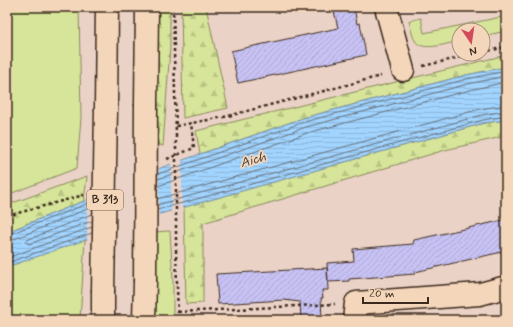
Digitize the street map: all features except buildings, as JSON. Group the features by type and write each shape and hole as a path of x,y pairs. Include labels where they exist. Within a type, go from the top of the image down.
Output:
{"main road":[{"name":"B 313","path":"103,320 107,7"},
{"path":"144,320 147,7"},
{"path":"386,7 403,70"},
{"path":"355,312 480,294 506,287"}],"path":[{"path":"173,7 178,320"},
{"path":"491,50 506,47"},
{"path":"176,126 224,117 403,70 451,59"},
{"path":"191,123 193,141"},
{"path":"178,312 355,312"}],"green space":[{"path":"7,7 79,7 81,117 77,168 7,195"},
{"path":"156,7 170,7 170,48 163,146 156,144"},
{"path":"181,7 206,7 228,108 183,118"},
{"path":"506,16 506,31 491,34 491,22 477,22"},
{"path":"421,18 424,33 451,27 451,43 430,47 420,45 415,40 409,21"},
{"path":"506,55 506,67 466,75 303,118 200,154 196,131 477,62 491,62 491,59"},
{"path":"506,120 506,136 445,150 203,223 203,303 186,304 184,207 484,123"},
{"path":"87,176 84,201 7,232 7,205"},
{"path":"170,231 173,280 173,320 153,320 153,232"},
{"path":"85,239 80,320 7,320 7,267"}],"water":[{"name":"Aich","path":"506,67 506,120 484,123 160,214 7,267 7,232 163,167 303,118 466,75"}],"pier":[{"path":"182,158 182,209 171,213 171,162"},
{"path":"159,166 159,216 87,241 87,198"}]}
